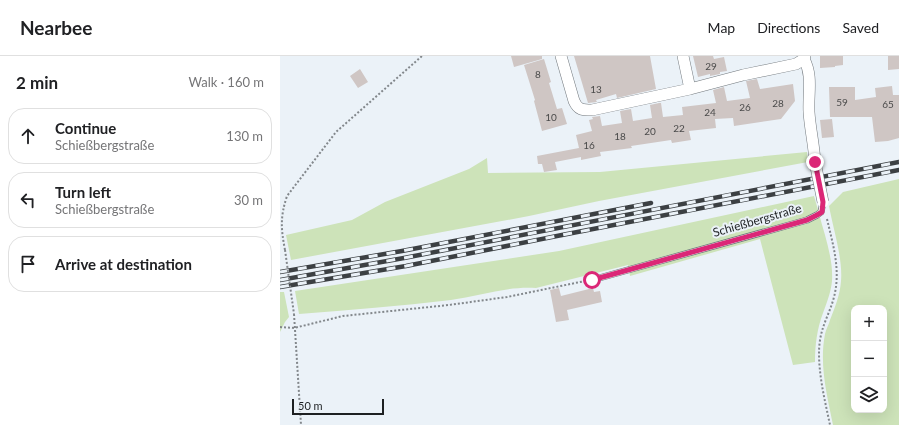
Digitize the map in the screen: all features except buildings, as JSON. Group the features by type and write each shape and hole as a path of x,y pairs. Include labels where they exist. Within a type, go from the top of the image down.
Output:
{"street":[{"path":"561,56 574,101 577,107 584,110 592,110 690,89 743,75 796,64 805,58 810,76 809,112 815,162 823,202"},
{"path":"683,56 690,89"}],"lane":[{"name":"Schießbergstraße","path":"592,280 807,220 822,212 823,202"}],"path":[{"path":"301,425 294,314 281,220 283,208 287,196 336,132 422,56"},
{"path":"823,202 837,270 837,281 834,297 821,333 819,353 820,373 830,425"},
{"path":"280,327 294,328 343,316 449,305 507,297 592,280"}],"green space":[{"path":"807,152 808,162 291,260 286,235 352,220 385,202 469,169 487,158 488,173 600,172"},
{"path":"899,179 899,425 833,425 824,380 823,346 825,332 838,296 841,263 829,206 843,192"},
{"path":"814,196 829,252 832,275 830,293 818,331 815,362 793,365 760,239 630,276 628,265 536,288 514,288 451,300 299,314 295,291 559,251"},
{"path":"280,292 284,292 289,317 280,332"}],"railway":[{"path":"280,280 404,258 899,162"},
{"path":"280,287 406,266 899,170"},
{"path":"280,272 402,251 651,203"}],"route":[{"path":"592,280 807,220 817,215 822,212 823,202 815,162"}]}
